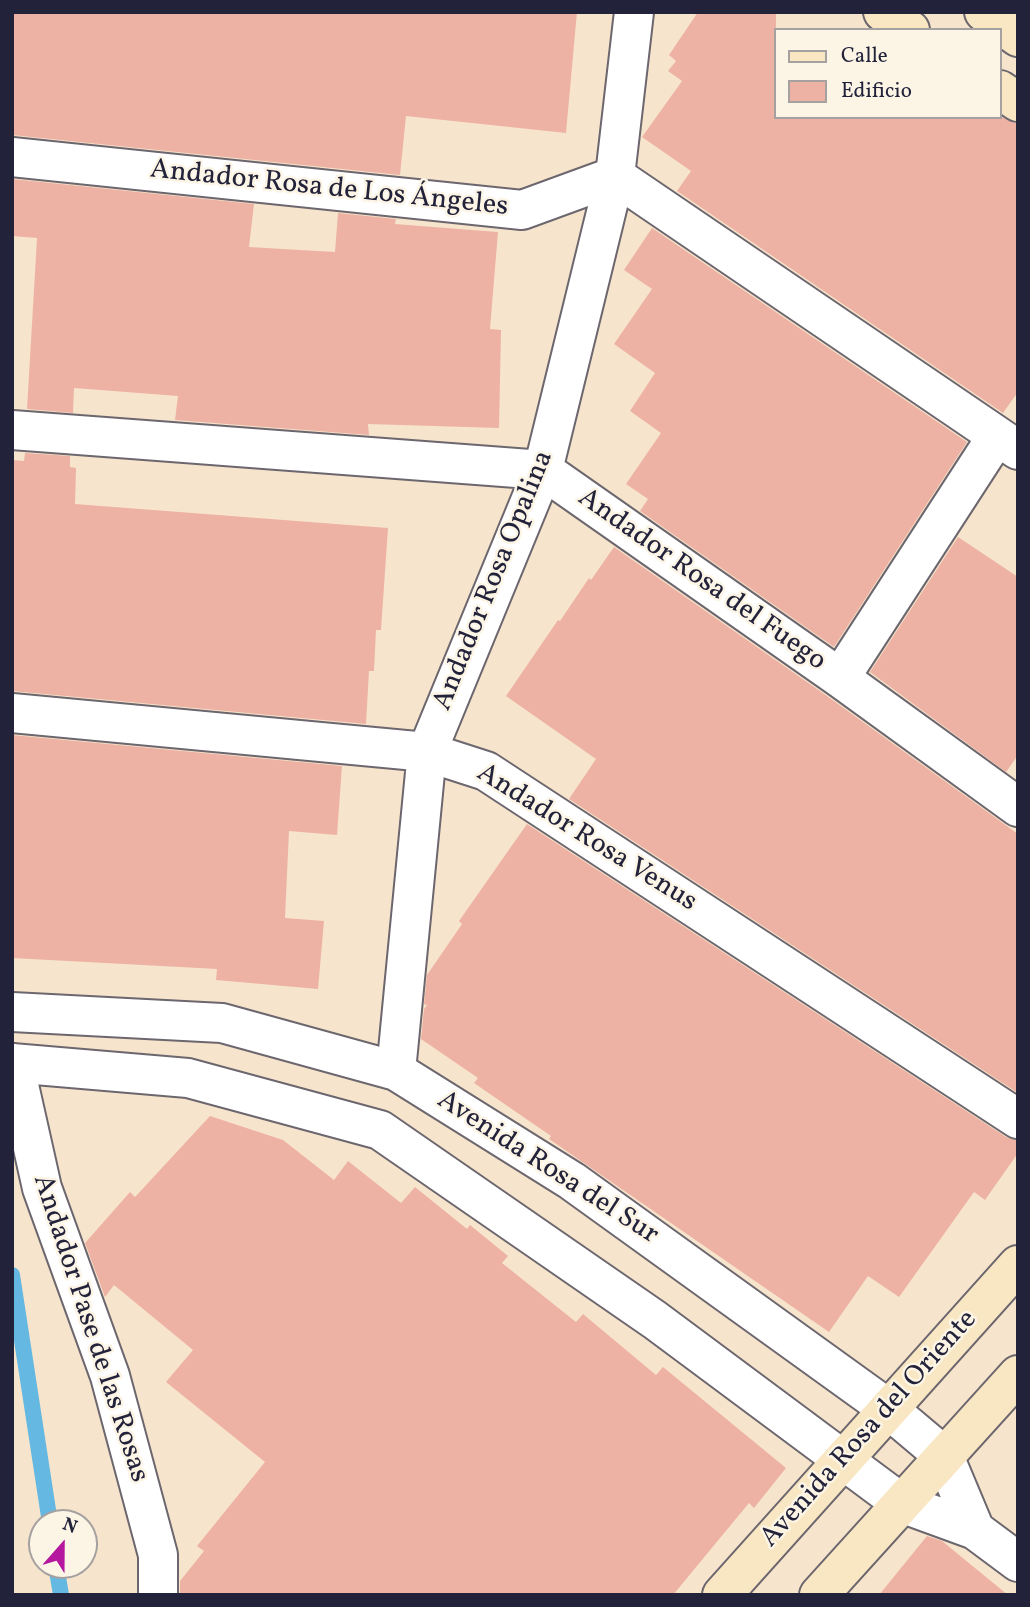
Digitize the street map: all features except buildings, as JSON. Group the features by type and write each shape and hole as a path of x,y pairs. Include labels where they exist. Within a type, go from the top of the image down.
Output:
{"street":[{"name":"Andador Rosa Opalina","path":"396,1071 427,752 543,470 615,176 634,12"},
{"path":"883,12 907,28"},
{"path":"984,12 1018,37"},
{"path":"1002,91 1018,102"},
{"name":"Andador Rosa de Los Ángeles","path":"12,158 522,210 615,176"},
{"path":"615,176 1007,443 840,678"},
{"path":"12,430 543,470"},
{"name":"Andador Rosa del Fuego","path":"543,470 840,678 1018,807"},
{"name":"Andador Rosa Venus","path":"12,713 427,752 486,771 1018,1119"},
{"name":"Avenida Rosa del Sur","path":"12,1012 222,1023 396,1071 572,1181 887,1408 944,1455 975,1530"},
{"path":"13,1063 188,1078 380,1130 655,1320 901,1503 975,1530 1018,1562"},
{"name":"Andador Pase de las Rosas","path":"13,1063 43,1188 110,1376 158,1555 159,1595"},
{"name":"Avenida Rosa del Oriente","path":"722,1595 1018,1265"},
{"path":"819,1595 1018,1375"}],"waterway":[{"path":"12,1275 48,1509"},
{"path":"58,1579 61,1595"}]}
